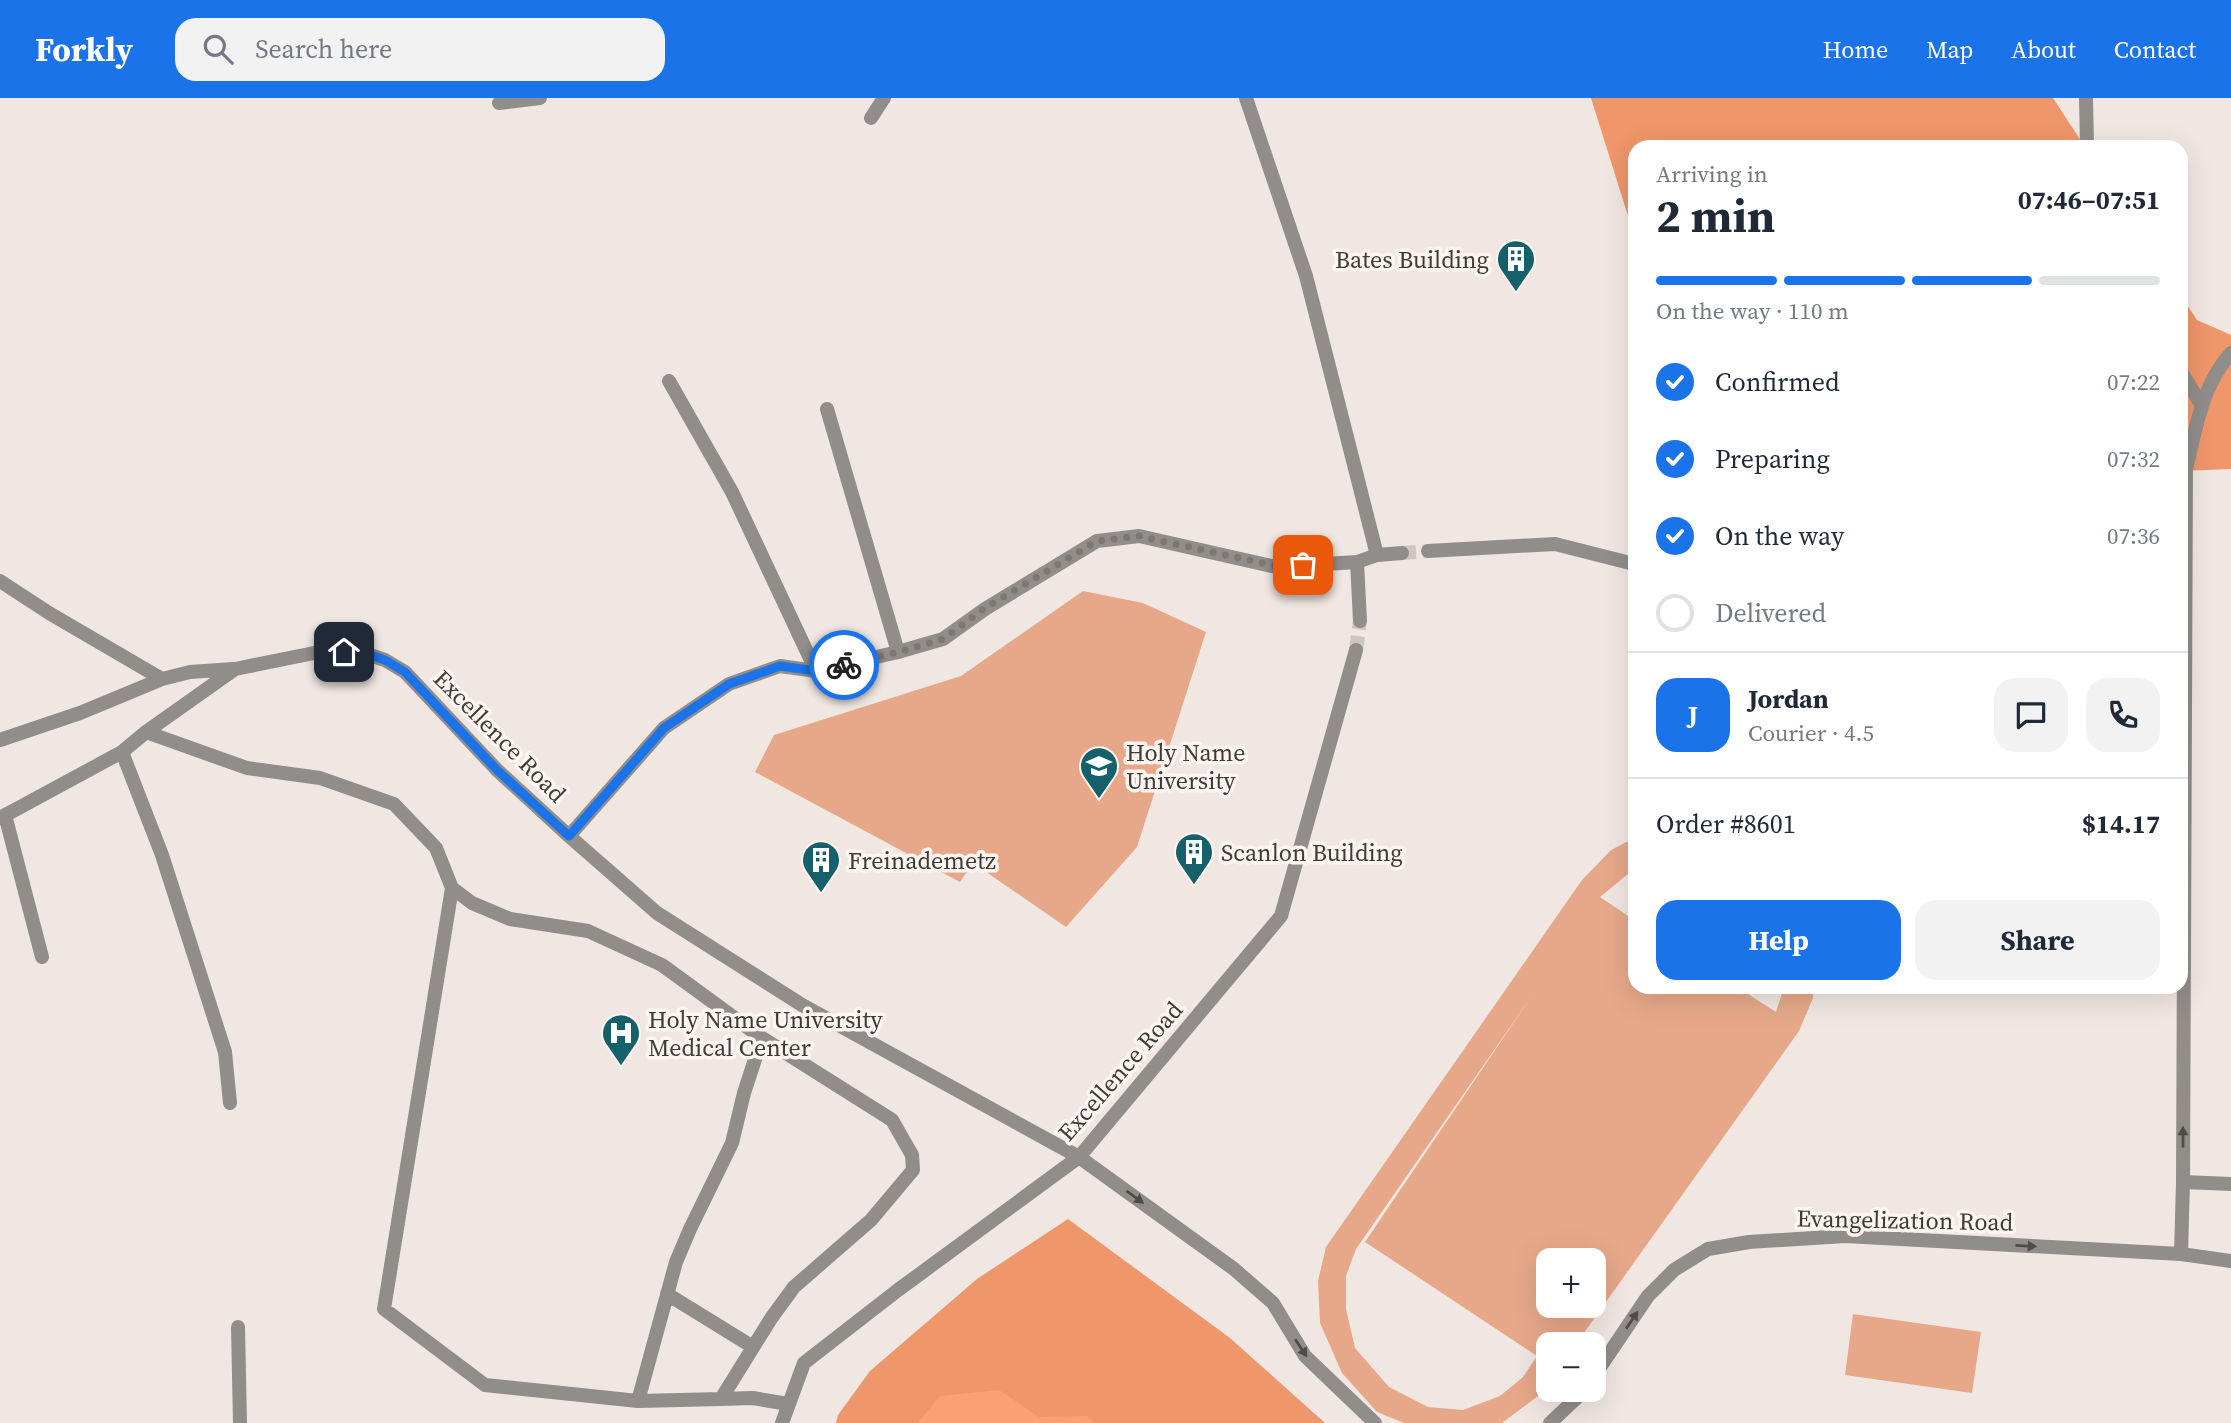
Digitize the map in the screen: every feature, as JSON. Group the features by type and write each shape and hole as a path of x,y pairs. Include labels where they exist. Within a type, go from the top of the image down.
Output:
{"street":[{"path":"499,103 540,98"},
{"path":"871,118 884,98"},
{"path":"1246,98 1306,276 1377,555"},
{"path":"2086,98 2087,140"},
{"path":"2188,460 2201,404 2222,363 2231,353"},
{"path":"669,381 732,492 816,671"},
{"path":"2188,383 2201,404"},
{"path":"827,409 898,652"},
{"path":"569,836 664,728 729,684 780,666 816,671 943,639 985,608 1097,541 1139,536 1276,566 1357,562 1377,555 1402,553"},
{"path":"1428,551 1555,544 1628,562"},
{"path":"1357,562 1360,621"},
{"path":"0,581 162,679"},
{"name":"Excellence Road","path":"782,1423 804,1363 1079,1157 1281,916 1356,650"},
{"name":"Excellence Road","path":"0,740 80,713 162,679 190,672 234,669 324,652 364,653 385,660 405,672 497,770 657,913 802,1005 1079,1157"},
{"path":"42,957 2,817 122,751 234,669"},
{"path":"146,732 247,768 320,778 394,804 436,848 452,888 472,904 510,919 588,931 662,965 762,1038 892,1121 912,1156 913,1170 871,1220 794,1287 721,1399"},
{"path":"122,751 162,855 225,1052 230,1103"},
{"path":"452,888 384,1309 485,1385 638,1401 753,1398 788,1404"},
{"path":"2181,1254 2183,994"},
{"path":"638,1401 676,1262 733,1143 744,1093 762,1038"},
{"path":"1079,1157 1234,1269 1273,1303 1305,1356 1375,1423"},
{"path":"2183,1182 2231,1184"},
{"name":"Evangelization Road","path":"1606,1358 1648,1296 1675,1270 1707,1249 1749,1242 1844,1236 2181,1254 2231,1261"},
{"path":"667,1294 753,1347"},
{"path":"238,1327 240,1423"},
{"path":"1550,1423 1572,1402"}],"shaded area":[{"path":"1591,98 2053,98 2080,140 1628,140 1628,216"},
{"path":"2188,306 2197,320 2231,335 2231,469 2188,471"},
{"path":"1083,591 1143,603 1206,632 1137,847 1066,927 973,863 960,882 755,772 774,735 961,676"},
{"path":"1628,841 1628,874 1600,897 1628,916 1628,994 1748,994 1776,1012 1782,994 1813,994 1799,1031 1606,1302 1606,1248 1536,1248 1536,1318 1595,1318 1585,1332 1536,1332 1536,1355 1365,1242 1533,994 1356,1249 1346,1276 1346,1309 1355,1348 1389,1387 1428,1407 1463,1410 1500,1396 1523,1377 1536,1358 1536,1398 1502,1423 1404,1423 1377,1412 1342,1373 1320,1323 1318,1281 1326,1247 1582,880 1611,850"},
{"path":"1068,1219 1230,1338 1325,1423 836,1423 838,1415 870,1371 977,1279"},
{"path":"1853,1314 1981,1332 1972,1393 1845,1375"},
{"path":"999,1390 1039,1417 1087,1416 1094,1423 918,1423 940,1396"}],"tunnel":[{"path":"1402,553 1428,551"},
{"path":"1356,650 1360,621"}],"way so far":[{"path":"844,665 943,639 985,608 1097,541 1139,536 1276,566 1303,565"}],"place":[{"name":"Bates Building","path":"1516,293"},
{"name":"Holy Name University","path":"1099,800"},
{"name":"Scanlon Building","path":"1194,886"},
{"name":"Freinademetz","path":"821,894"},
{"name":"Holy Name University Medical Center","path":"621,1067"}],"route":[{"path":"344,652 364,653 385,660 405,672 497,770 569,836 664,728 729,684 780,666 816,671 844,665"}]}
